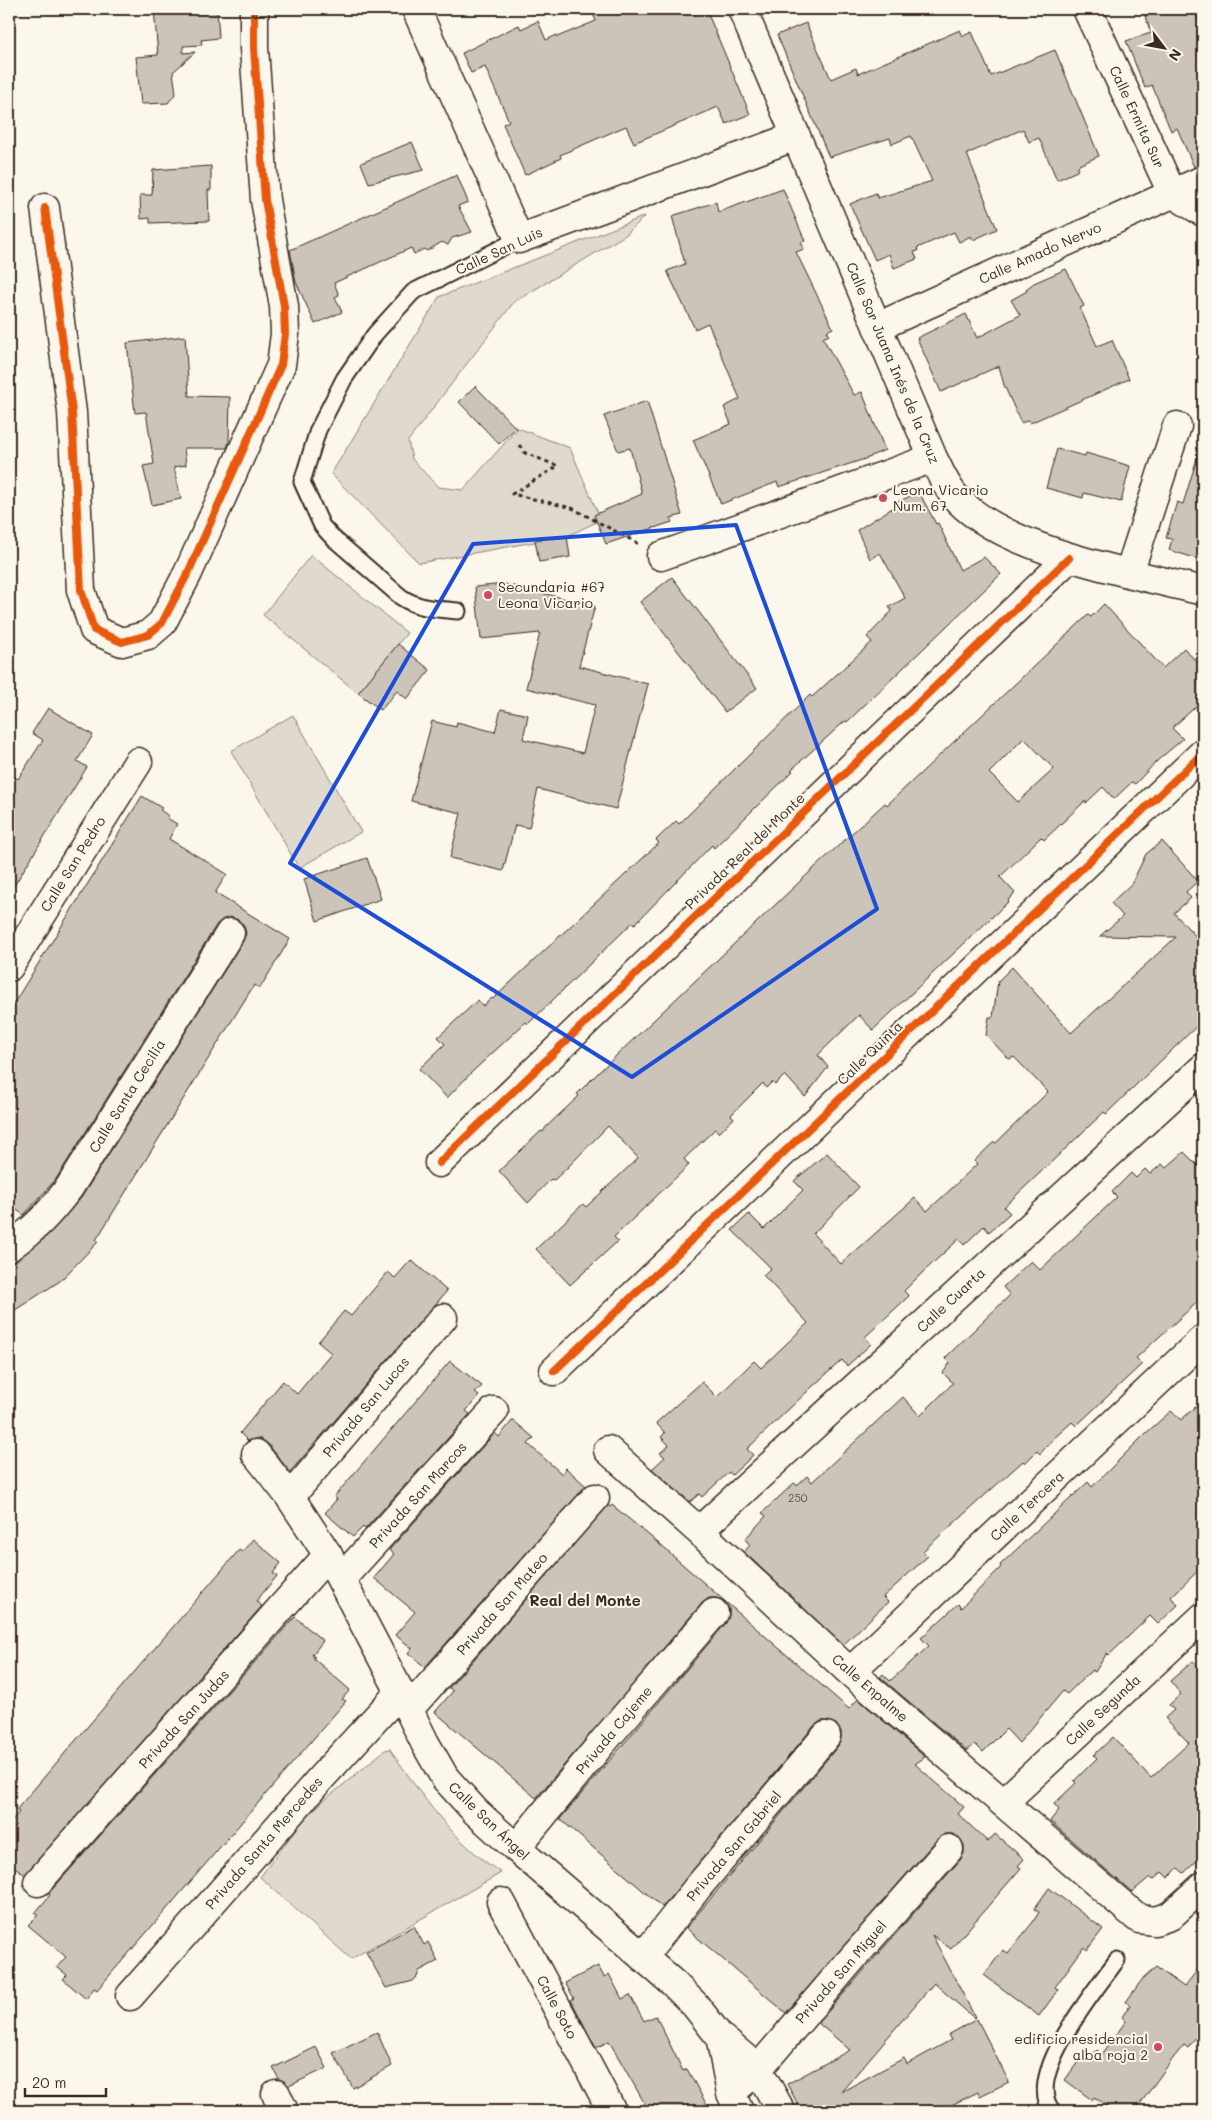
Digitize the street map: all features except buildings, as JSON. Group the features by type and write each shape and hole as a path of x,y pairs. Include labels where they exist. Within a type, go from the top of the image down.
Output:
{"street":[{"path":"46,208 72,412 81,590 94,630 122,642 148,635 162,623 188,573 281,365 285,334 284,306 265,200 254,48 254,9"},
{"path":"416,9 519,239"},
{"name":"Calle Sor Juana Inés de la Cruz","path":"742,9 933,458 953,494 969,510 988,523 1023,540 1069,558 1203,591"},
{"name":"Calle Ermita Sur","path":"1087,9 1172,193"},
{"name":"Calle San Luis","path":"519,239 796,136"},
{"name":"Calle Amado Nervo","path":"877,327 1203,180"},
{"path":"1172,193 1203,212"},
{"path":"1130,573 1177,426"},
{"path":"661,556 933,458"},
{"name":"Privada Real del Monte","path":"439,1163 1069,558"},
{"name":"Calle Quinta","path":"554,1371 1203,753"},
{"name":"Calle San Pedro","path":"9,967 138,762"},
{"name":"Calle Santa Cecilia","path":"9,1247 34,1230 51,1212 69,1188 230,933"},
{"name":"Calle Cuarta","path":"699,1531 1203,1068"},
{"name":"Privada San Lucas","path":"290,1497 443,1318"},
{"name":"Calle Tercera","path":"850,1672 1203,1340"},
{"name":"Privada San Marcos","path":"341,1579 494,1411"},
{"name":"Calle Enpalme","path":"608,1450 699,1531 850,1672 1139,1920 1155,1921 1170,1916 1203,1886"},
{"name":"Calle San Ángel","path":"256,1454 290,1497 328,1555 445,1778 476,1812 643,1957 689,2000 720,2037 758,2069 781,2111"},
{"name":"Privada San Mateo","path":"404,1700 595,1498"},
{"name":"Privada San Judas","path":"38,1882 328,1555"},
{"name":"Privada Cajeme","path":"516,1848 602,1742 714,1613"},
{"name":"Calle Segunda","path":"1003,1803 1203,1618"},
{"name":"Privada Santa Mercedes","path":"130,1996 321,1778 404,1700"},
{"name":"Privada San Gabriel","path":"643,1957 698,1888 826,1736"},
{"name":"Privada San Miguel","path":"735,2102 758,2069 949,1848"},
{"name":"Calle Soto","path":"501,1902 612,2111"},
{"name":"Calle San Ángel","path":"720,2037 735,2102"}],"lane":[{"name":"Calle San Luis","path":"458,611 424,608 412,605 401,597 333,538 322,526 302,482 318,430 344,379 375,334 413,292 519,239"},
{"path":"1049,2110 1045,2092 1048,2071 1054,2054 1089,1999 1117,1960"}],"path":[{"path":"519,445 525,453 558,466 512,494 572,508 661,556"}],"highlighted area":[{"path":"736,525 877,909 632,1077 290,863 473,544"}],"shaded area":[{"path":"645,216 627,234 514,302 408,441 412,459 438,487 463,490 518,428 570,448 601,520 567,536 419,563 331,474 439,297"},
{"path":"311,555 407,633 358,693 263,615"},
{"path":"293,715 361,832 299,868 231,751"},
{"path":"390,1749 427,1801 453,1832 483,1860 501,1873 351,1959 260,1877 308,1814 385,1750"}],"cycle path":[{"path":"45,208 72,412 81,590 94,630 122,642 148,635 162,623 188,573 281,365 285,334 284,306 265,200 254,48 254,9"},
{"path":"439,1163 1069,558"},
{"path":"554,1371 1203,753"}],"place":[{"name":"Leona Vicario Num. 67","path":"883,498"},
{"name":"Secundaria #67 Leona Vicario","path":"488,595"},
{"name":"edificio residencial alba roja 2","path":"1158,2047"}],"district":[{"name":"Real del Monte","path":"585,1601"}]}
